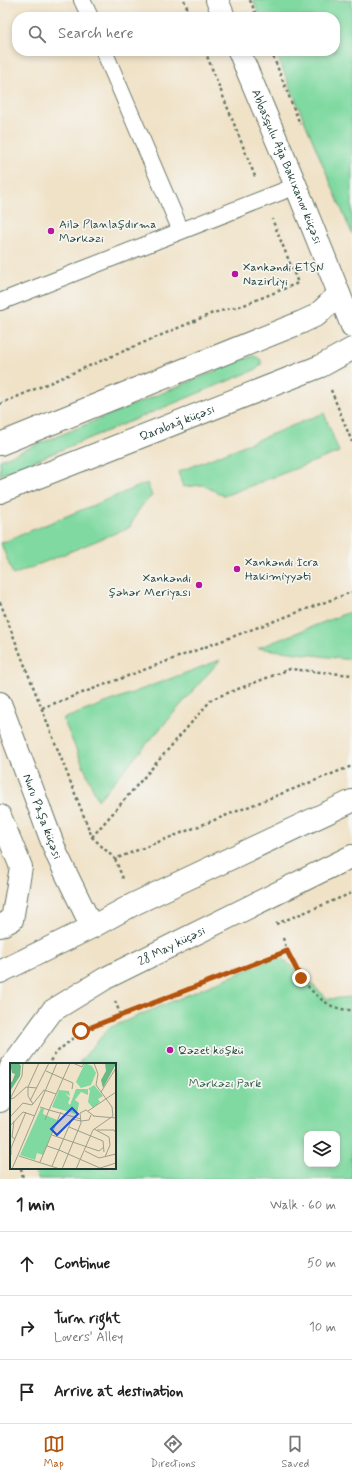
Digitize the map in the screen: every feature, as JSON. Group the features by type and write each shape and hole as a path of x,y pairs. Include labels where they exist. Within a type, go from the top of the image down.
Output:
{"street":[{"path":"217,0 222,12"},
{"name":"Abbasqulu Ağa Bakıxanov küçəsi","path":"241,56 296,186 352,326"},
{"path":"0,444 302,322 317,315 339,294"},
{"name":"Qarabağ küçəsi","path":"0,492 321,366 352,349"},
{"name":"Nuru Paşa küçəsi","path":"0,702 58,855 92,927"},
{"path":"0,972 92,927 134,904 352,801"},
{"path":"0,816 21,867 6,923"},
{"name":"28 May küçəsi","path":"14,1063 52,1011 89,988 106,978 352,856"},
{"path":"0,1101 10,1070"}],"lane":[{"path":"82,0 88,12"},
{"path":"106,56 181,231"},
{"path":"0,302 296,186"}],"path":[{"path":"184,0 189,12"},
{"path":"250,0 255,12"},
{"path":"0,404 213,313 244,305 298,282 207,56"},
{"path":"42,708 352,592"},
{"path":"0,602 92,837 115,859 352,766"},
{"path":"92,837 212,699 290,669 352,675"},
{"path":"283,938 287,951 301,978 316,995 335,1008 352,1010"},
{"path":"48,1063 56,1052 81,1031 287,951"},
{"path":"21,1169 23,1179"}],"green space":[{"path":"253,0 352,0 352,234 277,56 340,56 340,12 258,12"},
{"path":"252,356 261,360 261,365 257,369 0,475 0,460"},
{"path":"324,413 339,452 224,496 203,485 183,487 178,472"},
{"path":"147,483 152,496 136,514 130,527 13,575 1,543"},
{"path":"352,611 352,660 258,648"},
{"path":"220,660 98,800 63,719"},
{"name":"Mərkəzi Park","path":"280,956 328,999 352,997 352,1179 37,1179 35,1169 116,1169 116,1063 79,1063 109,1028"}],"place":[{"name":"Ailə Planlaşdırma Mərkəzi","path":"51,231"},
{"name":"Xankəndi ETSN Nazirliyi","path":"235,274"},
{"name":"Xankəndi İcra Hakimiyyəti","path":"237,569"},
{"name":"Xankəndi şəhər Meriyası","path":"199,585"},
{"name":"Qəzet köşkü","path":"170,1050"}],"route":[{"path":"81,1031 287,951 301,978"}]}
